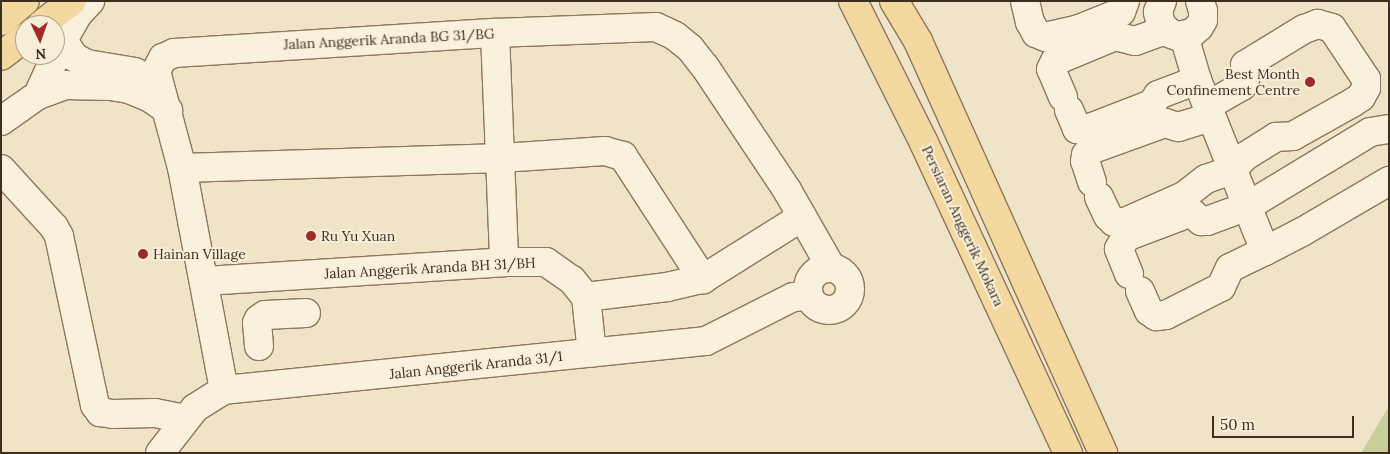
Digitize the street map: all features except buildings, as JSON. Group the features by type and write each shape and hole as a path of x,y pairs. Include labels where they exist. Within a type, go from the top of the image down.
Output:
{"main road":[{"path":"1,20 25,1"},
{"path":"63,15 72,1"},
{"name":"Persiaran Anggerik Mokara","path":"854,1 924,143 1068,453"},
{"path":"894,1 918,41"},
{"path":"905,1 918,41 1103,453"},
{"path":"1,56 15,46"}],"street":[{"path":"65,24 78,14 90,1"},
{"path":"1025,1 1030,22 1036,33 1045,37 1079,29 1121,12 1125,1"},
{"path":"1162,1 1158,12 1161,25 1174,33 1188,58 1265,251"},
{"path":"1196,80 1158,95 1152,104 1086,129 1077,129 1051,69 1055,61 1115,36 1135,41 1174,33 1192,33 1203,20 1200,1"},
{"path":"1318,24 1332,28 1366,79 1366,88 1361,97 1293,136 1276,137 1244,157 1232,170 1206,180 1184,196 1125,222 1114,222 1108,216 1085,161 1086,155 1090,150 1165,123 1178,126 1210,112 1242,86 1246,76 1245,65 1304,29 1318,24"},
{"name":"Jalan Anggerik Aranda BG 31/BG","path":"156,71 163,58 174,53 192,50 496,33 656,27 675,36 690,48 706,66 787,190 832,267"},
{"path":"496,33 502,158 504,262"},
{"path":"65,47 74,57 86,64 127,72 156,71 182,168 205,281 224,390"},
{"path":"38,95 45,65"},
{"path":"1,121 38,95 65,85 110,86 129,90 150,98 168,110"},
{"path":"1389,129 1370,132 1248,206 1207,220 1201,220 1193,214 1187,214 1126,237 1119,248 1134,282 1150,310 1156,316 1166,315 1221,286 1230,268 1302,232 1389,181"},
{"path":"182,168 502,158 605,151 623,156 703,279"},
{"path":"1,169 59,236 95,405 100,412 113,414 155,413 185,419"},
{"path":"592,353 586,297 667,287 703,279 802,217"},
{"name":"Jalan Anggerik Aranda BH 31/BH","path":"205,281 504,262 546,262 572,280 586,297"},
{"path":"832,267 838,269 848,279 850,286 847,299 837,308 824,309 817,307 808,296 808,281 812,275 824,268 832,267"},
{"path":"259,346 259,319 265,315 296,313 284,276"},
{"name":"Jalan Anggerik Aranda 31/1","path":"160,453 185,419 205,400 224,390 706,341 793,297 808,296"}],"green space":[{"path":"1389,406 1389,453 1361,453"}],"place":[{"name":"Best Month Confinement Centre","path":"1310,82"},
{"name":"Ru Yu Xuan","path":"311,236"},
{"name":"Hainan Village","path":"143,254"}]}
